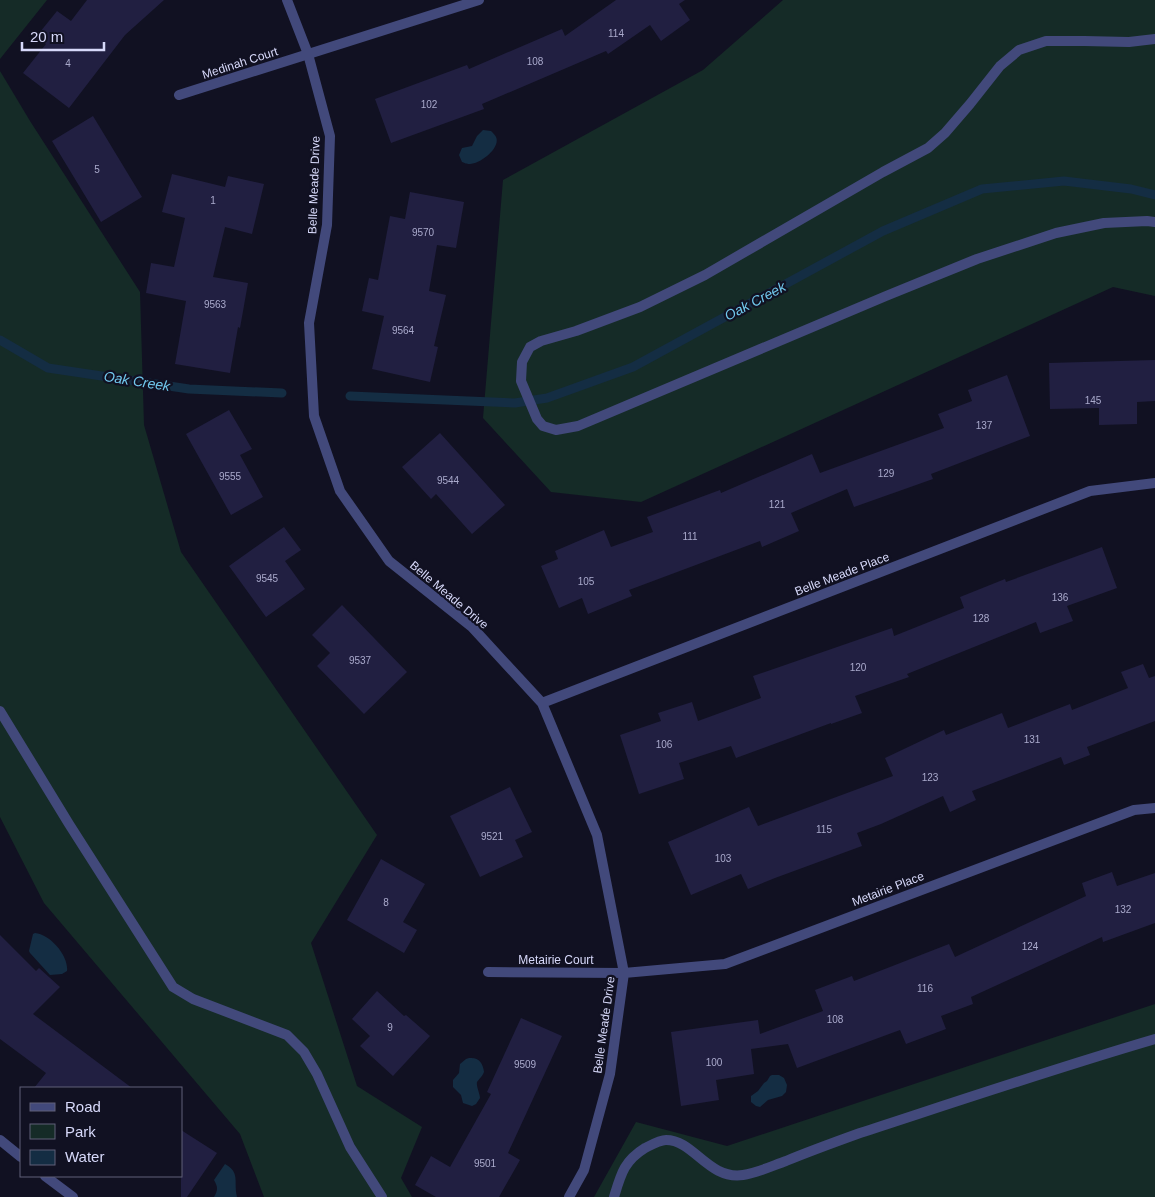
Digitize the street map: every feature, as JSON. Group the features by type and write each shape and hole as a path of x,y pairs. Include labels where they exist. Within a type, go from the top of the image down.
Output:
{"street":[{"name":"Belle Meade Drive","path":"287,0 308,54 330,136 327,225 309,323 314,416 340,491 389,561 472,628 542,703 598,835 624,973 610,1074 584,1170 569,1197"},
{"name":"Medinah Court","path":"179,95 479,0"},
{"path":"1155,38 1129,42 1046,41 1019,50 1000,66 945,133 928,148 705,275 640,306 576,331 541,341 530,347 522,362 522,381 537,419 544,426 556,430 578,426 886,296 977,260 1056,233 1104,223 1155,222"},
{"name":"Belle Meade Place","path":"542,703 1090,491 1155,483"},
{"path":"0,711 69,824 173,987 193,999 286,1035 304,1052 318,1074 350,1147 382,1197"},
{"name":"Metairie Place","path":"624,973 726,964 1134,810 1155,808"},
{"name":"Metairie Court","path":"488,972 624,973"},
{"path":"614,1197 624,1168 636,1154 649,1145 665,1140 679,1143 718,1172 730,1175 743,1175 915,1115 1155,1039"},
{"path":"0,1140 20,1156"},
{"path":"46,1177 73,1197"}],"green space":[{"path":"0,0 47,0 0,59"},
{"path":"783,0 1155,0 1155,296 1113,287 641,502 551,492 483,418 503,180 703,70"},
{"path":"0,71 140,292 144,425 181,552 377,835 311,943 357,1086 422,1127 401,1178 412,1197 264,1197 240,1134 44,903 0,817"},
{"path":"1155,1004 1155,1197 594,1197 636,1122 727,1146"}],"water":[{"path":"483,130 491,131 496,137 497,141 493,150 489,155 474,163 462,162 459,155 462,148 472,146 477,136"},
{"path":"33,934 47,937 57,947 65,959 67,971 62,974 50,975 30,953"},
{"path":"469,1058 475,1058 480,1061 484,1072 477,1082 480,1098 472,1106 463,1103 461,1095 453,1087 453,1080 459,1073 460,1064"},
{"path":"772,1075 779,1075 784,1078 787,1085 786,1092 782,1096 768,1100 760,1107 756,1106 751,1102 751,1096"},
{"path":"225,1164 235,1174 237,1197 214,1197 217,1188 214,1180"}],"building":[{"path":"87,0 164,0 125,35 69,108 23,73 46,44 36,37 57,11 71,21"},
{"path":"616,0 685,0 679,4 690,20 661,41 650,25 608,54 606,51 482,104 484,109 391,143 375,99 467,65 469,69 562,29 565,36"},
{"path":"93,116 142,197 101,222 52,141"},
{"path":"172,174 225,187 228,176 264,184 252,234 225,227 213,277 248,283 230,373 175,364 186,301 146,293 151,263 174,267 185,218 162,212"},
{"path":"410,192 464,202 456,248 437,245 429,291 446,295 434,346 438,347 430,382 372,369 384,316 362,311 369,278 378,280 390,216 405,219"},
{"path":"1155,360 1155,401 1137,402 1137,424 1099,425 1099,408 1050,409 1049,363"},
{"path":"1007,375 1030,436 931,474 933,479 854,507 847,489 791,513 799,531 762,547 760,541 629,590 632,596 588,614 582,598 559,608 541,566 558,559 555,551 604,530 611,547 653,532 647,517 720,490 721,493 812,454 820,473 944,428 938,414 972,401 968,390"},
{"path":"229,410 252,449 240,455 263,497 231,515 186,434"},
{"path":"440,433 505,505 472,534 436,494 431,499 402,467"},
{"path":"284,527 301,550 285,561 305,589 266,617 229,566"},
{"path":"1102,547 1117,588 1067,606 1073,621 1040,633 1036,622 907,674 909,677 855,696 862,713 736,758 731,746 679,763 684,779 639,794 620,735 661,721 658,713 692,702 698,721 761,698 753,676 892,628 894,636 964,608 960,597 1005,579 1006,582"},
{"path":"342,605 407,672 364,714 317,666 330,653 312,635"},
{"path":"1143,664 1149,678 1155,676 1155,721 1087,747 1090,755 1064,765 1061,757 972,791 976,800 950,812 943,796 857,833 862,846 748,889 741,874 691,895 668,842 749,807 758,826 893,776 885,758 944,730 946,735 1002,713 1008,728 1070,704 1072,710 1128,688 1121,672"},
{"path":"510,787 532,832 515,840 523,857 480,877 450,816"},
{"path":"381,859 425,884 403,922 417,930 404,953 347,920"},
{"path":"1112,872 1117,886 1155,873 1155,923 1103,942 1102,937 971,997 973,1004 941,1016 946,1029 906,1044 900,1030 797,1068 788,1044 751,1049 754,1074 716,1080 719,1100 681,1106 671,1032 758,1020 760,1034 823,1011 815,990 852,976 854,981 949,944 955,957 1086,896 1082,883"},
{"path":"0,935 36,971 39,968 60,987 33,1014 131,1087 35,1087 46,1073 0,1039"},
{"path":"377,991 404,1016 406,1015 430,1036 393,1076 360,1046 370,1036 352,1019"},
{"path":"521,1018 562,1036 508,1153 520,1160 499,1197 436,1197 415,1185 431,1156 450,1167 491,1094 487,1092"},
{"path":"182,1131 217,1153 187,1197 181,1197"}],"waterway":[{"name":"Oak Creek","path":"350,396 515,403 547,398 633,367 883,231 982,189 1064,181 1131,189 1155,195"},
{"name":"Oak Creek","path":"0,340 48,368 189,389 282,393"}]}
